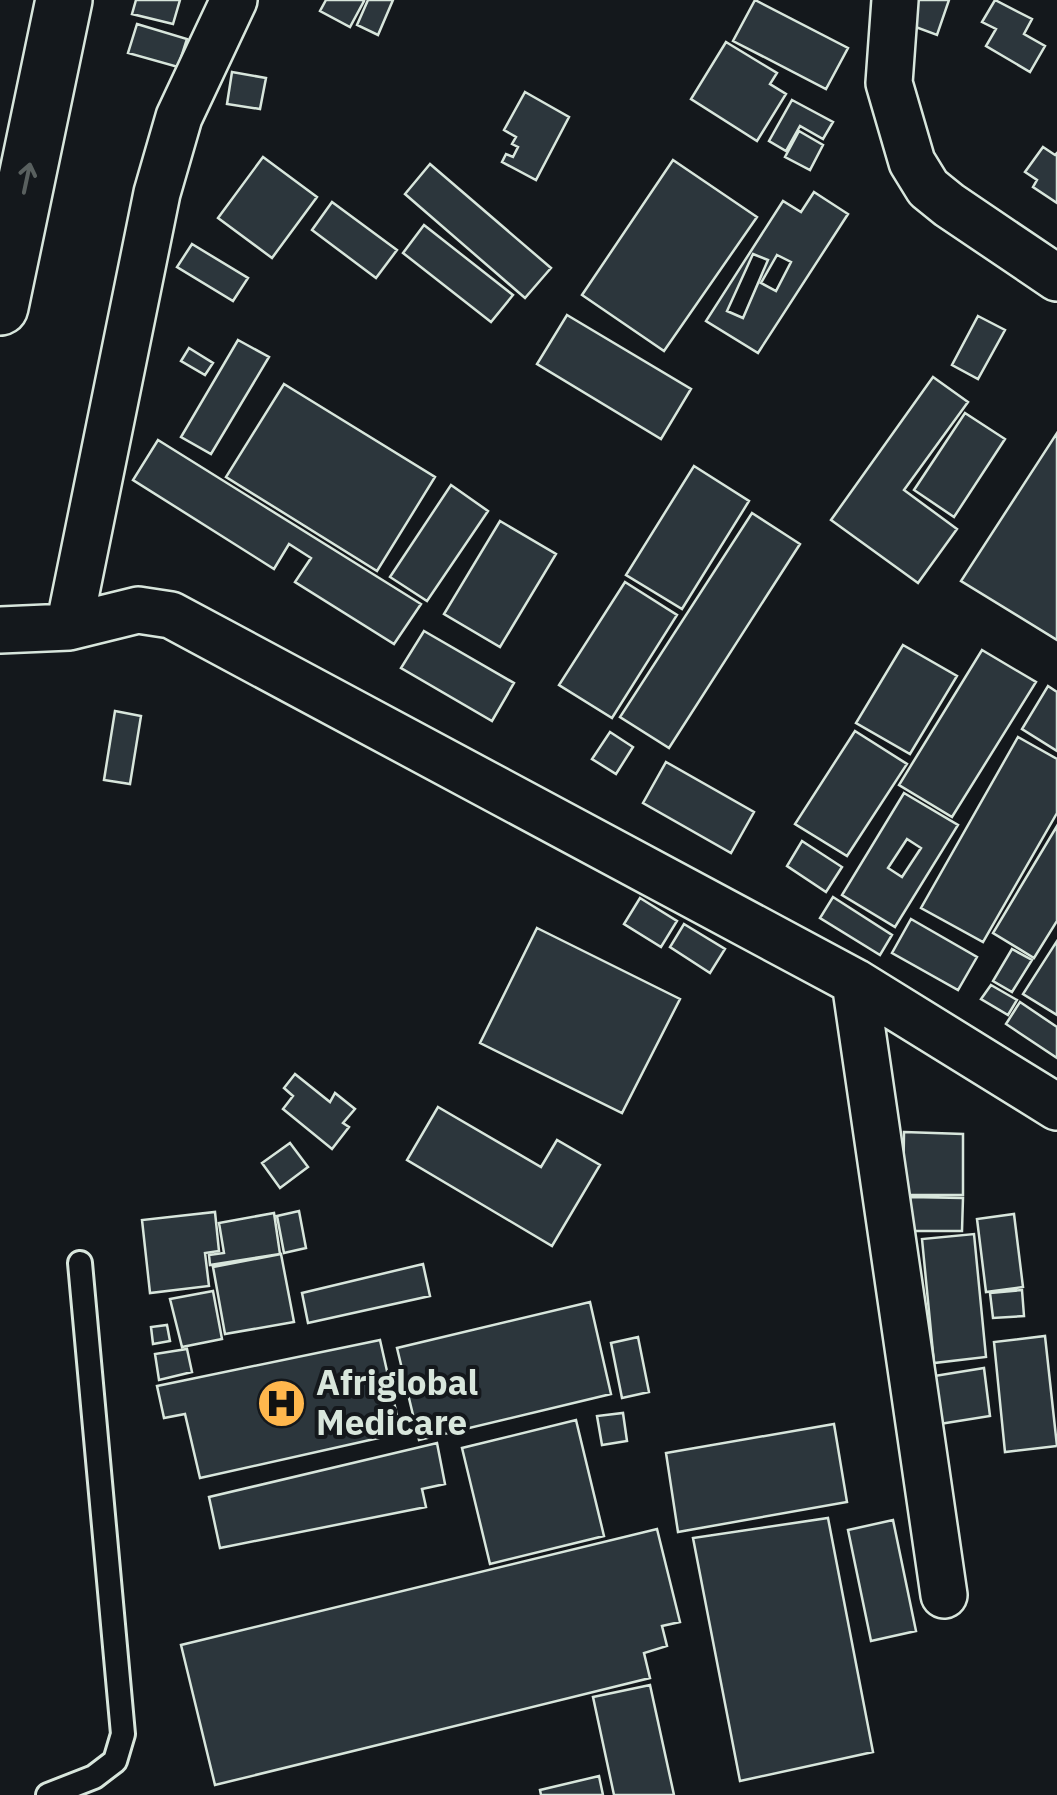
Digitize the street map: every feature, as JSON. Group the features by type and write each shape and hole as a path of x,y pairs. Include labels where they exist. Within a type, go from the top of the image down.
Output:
{"main road":[{"path":"0,307 64,0"}],"street":[{"path":"68,627 158,193 178,116 234,0"},
{"path":"895,0 889,84 912,162 928,188 949,205 1057,278"},
{"path":"0,630 68,627 138,610 171,615 854,982 1057,1107"},
{"path":"854,982 944,1595"}],"lane":[{"path":"48,1795 105,1769 115,1760 122,1734 80,1263"}],"building":[{"path":"136,0 180,0 173,24 132,14"},
{"path":"326,0 364,1 350,27 320,11"},
{"path":"368,0 393,0 378,35 357,25"},
{"path":"755,0 848,48 826,89 733,41"},
{"path":"901,0 949,0 937,35 894,19"},
{"path":"995,0 1032,19 1024,34 1045,46 1030,72 986,46 996,29 982,22"},
{"path":"137,24 187,39 178,67 128,53"},
{"path":"726,42 777,73 770,84 786,94 757,141 691,99"},
{"path":"232,72 266,78 260,109 227,104"},
{"path":"525,92 569,117 536,180 502,162 506,154 513,157 518,147 512,144 516,137 504,130"},
{"path":"792,100 833,122 823,139 800,126 786,151 769,141"},
{"path":"799,131 823,145 810,170 785,157"},
{"path":"1043,147 1057,153 1057,203 1033,187 1037,180 1025,172"},
{"path":"263,157 317,197 272,258 218,218"},
{"path":"673,160 757,217 664,351 582,295"},
{"path":"430,164 551,268 525,298 405,194"},
{"path":"814,192 848,214 758,353 706,321 783,201 801,212","holes":["753,254 768,260 743,318 727,311","777,255 791,262 776,291 761,283"]},
{"path":"332,202 397,250 376,278 312,230"},
{"path":"424,225 513,295 491,322 403,253"},
{"path":"192,244 248,278 233,301 177,267"},
{"path":"567,315 691,389 661,439 537,364"},
{"path":"978,316 1005,330 978,379 952,365"},
{"path":"238,340 269,357 211,454 181,437"},
{"path":"189,348 213,363 205,375 181,361"},
{"path":"933,377 968,402 904,490 957,529 918,583 831,520"},
{"path":"284,384 435,477 377,571 226,477"},
{"path":"965,413 1005,439 954,517 914,490"},
{"path":"1057,433 1057,640 961,581"},
{"path":"158,440 421,604 394,644 295,582 311,558 289,544 274,569 133,480"},
{"path":"694,466 749,501 682,609 626,575"},
{"path":"451,485 488,511 427,601 390,577"},
{"path":"752,513 800,544 669,748 620,717"},
{"path":"500,521 556,554 500,647 444,614"},
{"path":"625,582 677,615 612,718 559,685"},
{"path":"424,631 514,683 492,721 401,668"},
{"path":"903,645 957,676 910,754 856,723"},
{"path":"982,650 1036,682 952,817 899,785"},
{"path":"1048,686 1057,692 1057,751 1022,729"},
{"path":"115,711 141,716 130,784 104,780"},
{"path":"855,731 907,764 847,856 795,824"},
{"path":"610,732 633,747 616,774 592,759"},
{"path":"1018,737 1057,759 1057,813 983,942 921,908"},
{"path":"666,762 754,812 731,853 643,803"},
{"path":"904,793 958,825 895,927 842,895","holes":["907,839 921,848 902,877 888,868"]},
{"path":"1057,826 1057,921 1034,958 993,933"},
{"path":"802,841 842,867 826,892 787,866"},
{"path":"833,897 892,935 880,955 820,918"},
{"path":"640,898 677,921 661,947 624,924"},
{"path":"911,919 977,957 958,990 892,953"},
{"path":"684,924 725,949 710,973 670,947"},
{"path":"537,928 680,999 622,1113 480,1043"},
{"path":"1057,941 1057,1015 1023,994"},
{"path":"1012,949 1032,960 1012,992 993,981"},
{"path":"991,985 1017,1000 1008,1015 981,999"},
{"path":"1020,1002 1057,1027 1057,1058 1006,1024"},
{"path":"295,1074 330,1102 335,1093 355,1109 343,1123 349,1127 332,1149 283,1109 293,1096 284,1088"},
{"path":"438,1107 541,1167 557,1140 600,1165 552,1246 407,1160"},
{"path":"904,1132 963,1134 963,1195 903,1195"},
{"path":"290,1143 308,1167 280,1188 262,1163"},
{"path":"910,1197 963,1198 962,1231 910,1231"},
{"path":"299,1211 306,1248 284,1253 277,1216"},
{"path":"215,1212 219,1251 205,1253 209,1286 150,1293 142,1220"},
{"path":"274,1213 280,1254 210,1265 209,1255 224,1253 219,1223"},
{"path":"1014,1214 1023,1287 986,1292 977,1219"},
{"path":"974,1234 986,1357 934,1363 922,1239"},
{"path":"281,1254 294,1322 225,1334 213,1267"},
{"path":"423,1264 430,1296 308,1323 302,1293"},
{"path":"1022,1290 1024,1316 993,1318 990,1293"},
{"path":"213,1291 222,1339 182,1347 170,1299"},
{"path":"590,1302 611,1394 419,1440 397,1348"},
{"path":"167,1325 170,1341 153,1344 151,1327"},
{"path":"1045,1336 1057,1446 1005,1452 994,1342"},
{"path":"638,1337 649,1392 622,1398 611,1343"},
{"path":"380,1340 401,1433 200,1478 185,1414 164,1418 157,1386"},
{"path":"187,1349 192,1372 159,1380 155,1354"},
{"path":"984,1368 990,1416 927,1426 922,1378"},
{"path":"623,1413 627,1441 602,1445 597,1416"},
{"path":"576,1420 604,1536 490,1564 462,1448"},
{"path":"834,1424 847,1502 678,1532 666,1453"},
{"path":"437,1443 445,1484 422,1489 426,1507 220,1548 209,1497"},
{"path":"828,1518 873,1752 740,1781 693,1538"},
{"path":"893,1520 916,1631 871,1641 848,1530"},
{"path":"657,1529 680,1622 662,1626 667,1646 644,1653 650,1678 215,1785 181,1645"},
{"path":"650,1685 674,1795 614,1795 593,1697"},
{"path":"599,1776 603,1795 541,1795 540,1790"}],"place":[{"name":"Afriglobal Medicare","path":"281,1403"}]}
